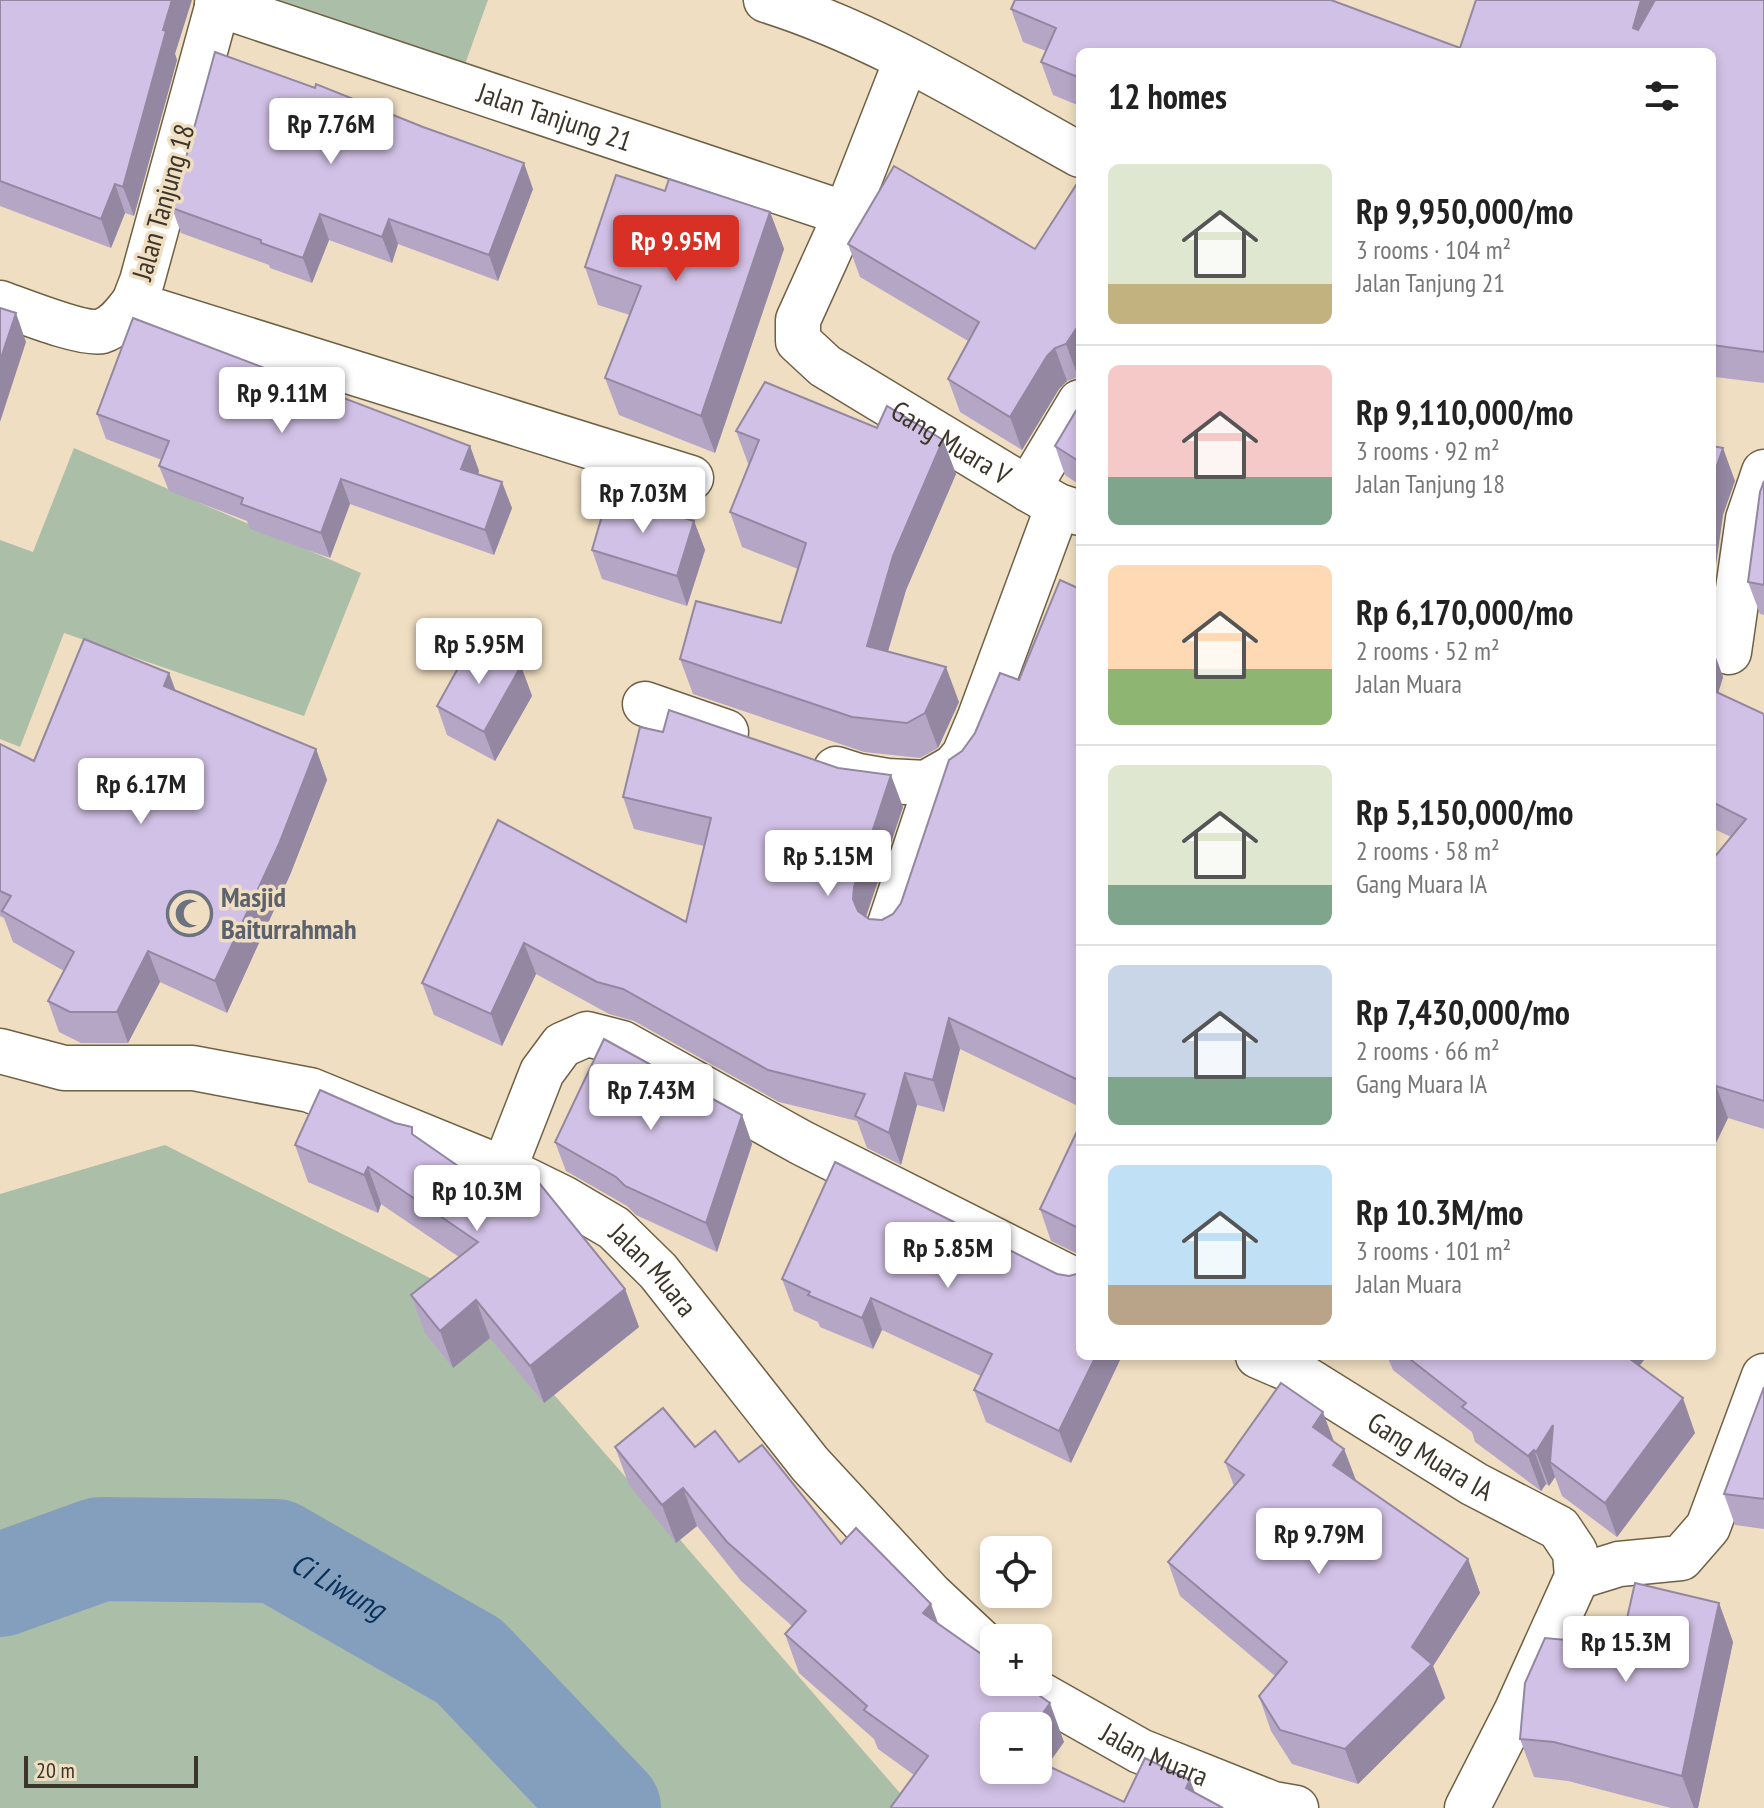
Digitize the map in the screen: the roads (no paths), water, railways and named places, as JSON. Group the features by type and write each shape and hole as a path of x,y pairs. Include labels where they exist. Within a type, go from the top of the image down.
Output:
{"street":[{"path":"766,0 889,50 962,87 1076,153"},
{"name":"Jalan Tanjung 21","path":"218,2 846,214"},
{"name":"Jalan Tanjung 18","path":"218,2 134,302 691,478"},
{"name":"Gang Muara V","path":"906,61 846,214 798,320 811,354 1055,503"},
{"path":"0,303 84,331 101,332 119,322 134,302"},
{"path":"801,757 858,776 926,783 954,767 964,755 1055,503 1076,418"},
{"path":"1735,647 1748,519 1764,472"},
{"path":"645,704 759,743"},
{"path":"889,927 939,777"},
{"path":"504,1169 542,1072 562,1045 587,1034 622,1043 802,1143 1076,1281"},
{"name":"Jalan Muara","path":"0,1051 64,1068 193,1068 310,1090 504,1169 614,1228 647,1260 810,1464 930,1594 980,1641"},
{"name":"Gang Muara IA","path":"1267,1360 1293,1371 1474,1484 1559,1528 1575,1552 1577,1577"},
{"path":"1467,1808 1516,1712 1577,1577 1619,1564 1681,1558 1708,1527 1756,1428 1764,1376"},
{"name":"Jalan Muara","path":"1043,1696 1140,1751 1281,1807"}],"waterway":[{"name":"Ci Liwung","path":"0,1585 100,1549 276,1551 469,1661 609,1808"}],"place":[{"name":"Masjid Baiturrahmah","path":"190,913"}]}
